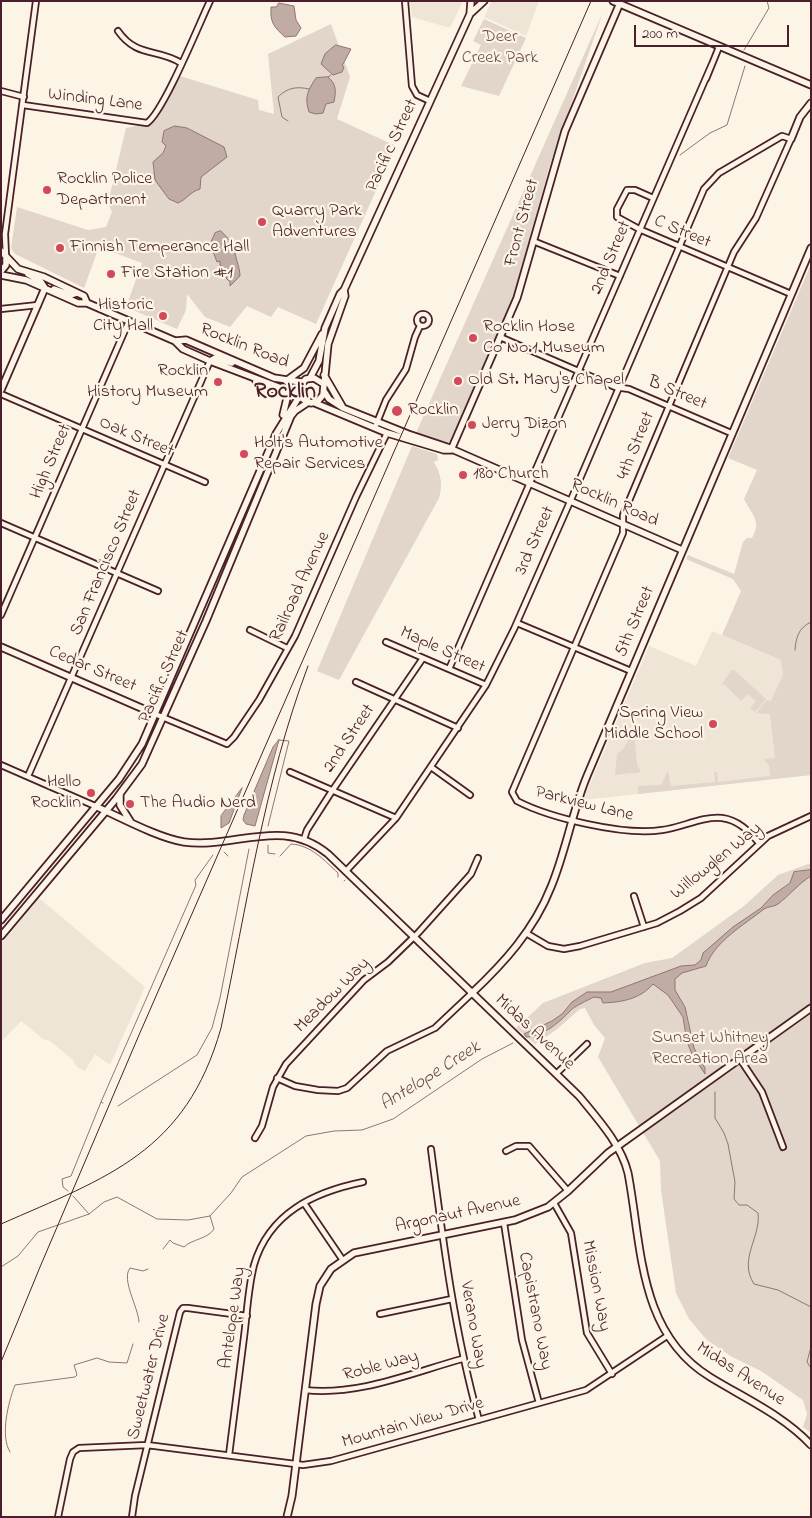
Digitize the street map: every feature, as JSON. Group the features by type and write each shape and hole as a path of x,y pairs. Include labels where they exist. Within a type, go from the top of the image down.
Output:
{"street":[{"path":"1,273 6,265 3,236 23,105 36,1"},
{"name":"Winding Lane","path":"23,105 145,123 152,118 181,63 210,1"},
{"path":"405,1 412,86 417,95 430,101"},
{"name":"Pacific Street","path":"310,378 319,361 324,331 470,14 471,1"},
{"name":"Pacific Street","path":"470,14 484,1"},
{"path":"617,2 811,85"},
{"name":"Front Street","path":"451,450 523,281 533,240 566,131 617,2"},
{"path":"118,31 125,40 139,50 162,55 181,63"},
{"name":"2nd Street","path":"449,669 719,47"},
{"path":"1,92 24,97"},
{"path":"790,139 800,117 811,103"},
{"name":"3rd Street","path":"346,871 396,818 486,685 517,623 620,387 701,194 714,177 781,137 790,139"},
{"name":"4th Street","path":"514,797 514,787 623,533 623,515 668,406 728,267 741,239 756,218 790,139"},
{"name":"C Street","path":"653,198 630,189 625,192 617,209 618,219 792,294"},
{"path":"533,240 620,276"},
{"name":"5th Street","path":"471,994 526,933 551,887 571,819 731,433 811,248"},
{"name":"Rocklin Road","path":"1,251 14,266 44,277 84,296 87,302"},
{"path":"24,271 41,282 45,288"},
{"name":"Rocklin Road","path":"1,273 26,280 78,304 87,302 175,341 183,348 210,361 251,377 290,389 298,395"},
{"path":"45,288 50,287 72,295 77,293"},
{"path":"1,390 45,288"},
{"name":"Pacific Street","path":"322,383 328,344 345,296 344,290"},
{"path":"1,308 38,305"},
{"name":"High Street","path":"1,615 129,321"},
{"path":"376,425 386,400 406,369 420,326"},
{"path":"286,381 304,368 316,341 324,331"},
{"name":"B Street","path":"500,338 614,387 620,387 731,433"},
{"name":"Rocklin Road","path":"175,341 186,340 286,381 301,382"},
{"path":"210,361 215,358 230,363 239,363"},
{"name":"San Francisco Street","path":"28,776 210,361"},
{"path":"323,375 343,408"},
{"path":"251,377 259,383 284,394 287,398 276,434"},
{"path":"310,378 322,383 324,391 321,398 315,403 307,403 298,395 301,382 310,378"},
{"name":"Rocklin Road","path":"324,391 329,399 387,433 444,450 451,450"},
{"name":"Oak Street","path":"1,394 205,482"},
{"name":"Pacific Street","path":"1,920 136,755 276,434 298,395"},
{"name":"Pacific Street","path":"1,936 4,929 120,794 142,764 258,501 291,416 294,411 307,403"},
{"name":"Rocklin Road","path":"315,403 451,450 682,550"},
{"name":"Railroad Avenue","path":"226,744 234,737 259,700 295,636 356,497 387,433"},
{"path":"1,523 158,591"},
{"path":"517,623 631,672"},
{"path":"250,630 288,648"},
{"name":"Maple Street","path":"386,642 486,685"},
{"name":"Cedar Street","path":"1,647 226,744"},
{"name":"2nd Street","path":"304,839 307,830 332,790 423,658"},
{"path":"356,682 458,728"},
{"path":"1,765 95,806"},
{"path":"431,767 470,795"},
{"path":"290,772 396,818"},
{"path":"120,794 120,805 130,821"},
{"name":"Parkview Lane","path":"514,797 522,803 571,819 615,830 643,832 722,818 741,825 759,843"},
{"name":"Midas Avenue","path":"95,806 170,838 185,842 278,834 304,839 319,847 346,871 413,938 556,1074 585,1104 616,1147 628,1173 648,1292 656,1316 667,1336 700,1371 783,1421 811,1445"},
{"name":"Willowglen Way","path":"526,933 548,946 564,949 644,927 669,917 692,904 759,843 779,830 811,816"},
{"name":"Meadow Way","path":"255,1138 262,1126 277,1078 286,1064 364,980 388,962 413,938 471,874 478,858"},
{"path":"43,885 51,860"},
{"path":"634,896 644,927"},
{"path":"277,1078 295,1086 318,1090 338,1091 347,1088 387,1050 441,1024 471,994"},
{"name":"Argonaut Avenue","path":"287,1517 296,1464 318,1293 327,1274 342,1259 364,1250 504,1223 532,1215 554,1203 593,1165 616,1147 811,1008"},
{"path":"556,1074 586,1044"},
{"path":"740,1059 770,1108 783,1147"},
{"path":"506,1151 516,1146 529,1146 568,1191"},
{"name":"Verano Way","path":"431,1149 442,1235 462,1359 479,1420"},
{"name":"Antelope Way","path":"229,1455 253,1272 260,1249 276,1224 304,1203 324,1191 363,1182"},
{"path":"304,1203 342,1259"},
{"name":"Mission Way","path":"554,1203 571,1233 587,1333 612,1374"},
{"name":"Capistrano Way","path":"504,1223 522,1340 539,1403"},
{"path":"380,1314 452,1299"},
{"name":"Sweetwater Drive","path":"132,1517 147,1445 183,1308 247,1316"},
{"name":"Mountain View Drive","path":"58,1517 73,1452 79,1448 147,1445 296,1464 311,1465 331,1462 586,1390 667,1336"},
{"name":"Roble Way","path":"305,1390 333,1392 354,1389 462,1359"}],"shaded area":[{"path":"410,1 463,1 450,28 412,17"},
{"path":"492,1 539,1 526,36 484,17"},
{"path":"279,3 294,6 296,20 301,28 296,36 285,37 274,24 271,17 271,7 276,7"},
{"path":"336,45 351,49 342,66 344,67 342,72 333,75 321,64 325,54"},
{"path":"328,77 335,88 334,102 326,104 323,113 309,112 307,98 311,86 316,78"},
{"path":"175,126 187,128 224,147 227,157 201,177 200,189 178,203 169,199 155,180 153,162 163,153 166,146 162,142 164,131"},
{"path":"221,231 235,246 240,272 240,276 230,286 230,282 226,278 229,271 220,265 220,261 217,262 210,244 215,233"},
{"name":"Spring View Middle School","path":"712,631 781,660 811,775 583,800 649,646 696,666"},
{"path":"279,740 255,826 246,824 243,820 244,815 273,747"},
{"path":"242,788 229,823 221,828 221,816"},
{"path":"811,870 811,876 782,901 764,909 723,941 710,957 706,966 682,973 675,979 675,990 685,1007 694,1048 705,1068 705,1074 692,1054 687,1042 683,1017 668,995 653,984 643,993 624,1001 603,1003 601,998 594,997 574,1008 544,1032 526,1037 524,1034 552,1021 562,1014 572,1002 587,992 611,992 681,966 695,965 701,960 703,953 733,927 761,908 773,895 790,883 794,872"},
{"path":"39,898 145,987 110,1065 95,1054 85,1071 77,1067 72,1059 50,1041 43,1039 21,1021 1,1042 1,944"}],"green space":[{"path":"603,12 549,168 514,295 451,443 416,433"},
{"name":"Deer Creek Park","path":"484,19 526,38 499,96 461,86 481,45 473,41"},
{"path":"331,24 350,77 337,119 396,146 316,324 278,307 271,317 247,306 230,327 205,317 187,294 186,310 177,329 126,307 142,263 99,247 84,288 15,254 11,248 17,207 88,230 106,227 112,212 108,203 126,128 151,123 180,76 258,100 259,110 274,114 268,54"},
{"path":"811,264 811,775 638,794 638,786 661,785 668,771 671,786 715,782 714,772 717,772 718,782 770,776 769,766 764,759 775,758 770,714 756,713 767,700 771,701 783,675 781,660 722,635 741,591 733,579 686,559 688,555 734,574 743,542 747,538 752,538 755,532 755,518 744,499 757,470 728,458"},
{"path":"412,446 437,454 438,460 434,462 441,480 439,498 339,680 317,671"},
{"path":"734,670 766,699 755,712 750,708 756,701 748,694 741,701 724,684 721,685 731,671"},
{"path":"630,737 635,741 637,765 641,772 615,775 617,754 624,748"},
{"name":"Sunset Whitney Recreation Area","path":"811,863 811,1433 803,1427 807,1414 803,1400 761,1371 732,1357 707,1340 689,1319 676,1293 661,1190 660,1161 598,1057 605,1038 594,1025 585,1008 580,1009 556,1030 535,1044 516,1028 543,1003 645,963 672,958 744,906 778,875"}],"waterway":[{"path":"744,50 769,8 767,1"},
{"path":"680,155 710,133 727,125 745,66"},
{"path":"288,121 282,117 278,97 292,88 309,89"},
{"path":"795,650 798,634 803,627 811,622"},
{"path":"268,826 289,741 278,740"},
{"path":"280,856 291,844 305,847 317,854 338,873 338,877"},
{"path":"268,845 268,853 275,854"},
{"path":"118,1106 197,1055 212,1028 220,998 249,849"},
{"path":"224,852 228,856"},
{"path":"101,1102 196,885 195,880 213,855"},
{"name":"Antelope Creek","path":"1,1267 18,1256 38,1232 89,1214 104,1202 117,1197 157,1219 188,1220 210,1216 231,1193 242,1177 306,1136 334,1131 362,1130 393,1119 482,1059 513,1043"},
{"path":"715,1092 715,1118 728,1144 735,1182 734,1199 739,1205 747,1205 758,1213 758,1222 748,1266 754,1284 778,1290 811,1307"},
{"path":"68,1191 63,1187 62,1179 71,1176 101,1102 103,1103"},
{"path":"73,1196 89,1214"},
{"path":"163,1249 170,1240 184,1247 208,1235 214,1229 210,1216"},
{"path":"139,1322 127,1279 128,1273 130,1268 143,1271 148,1269"},
{"path":"10,1452 5,1429 15,1385 75,1377 77,1375 74,1365 97,1358 109,1362 127,1363 133,1344"},
{"path":"811,1347 807,1362 811,1368"}],"railway":[{"path":"1,1362 139,1035 591,1"},
{"path":"1,1224 76,1191 138,1155 164,1132 187,1104 206,1070 221,1028 268,800 293,710 308,666"}],"place":[{"name":"Rocklin Police Department","path":"47,190"},
{"name":"Quarry Park Adventures","path":"262,222"},
{"name":"Finnish Temperance Hall","path":"60,248"},
{"name":"Fire Station #1","path":"111,274"},
{"name":"Historic City Hall","path":"163,316"},
{"name":"Rocklin Hose Co No.1 Museum","path":"473,338"},
{"name":"Old St. Mary's Chapel","path":"458,381"},
{"name":"Rocklin History Museum","path":"218,382"},
{"name":"Rocklin","path":"397,411"},
{"name":"Jerry Dizon","path":"472,425"},
{"name":"Holt's Automotive Repair Services","path":"244,454"},
{"name":"180 Church","path":"463,475"},
{"name":"Spring View Middle School","path":"713,724"},
{"name":"Hello Rocklin","path":"91,793"},
{"name":"The Audio Nerd","path":"130,804"}],"district":[{"name":"Rocklin","path":"285,393"}]}
